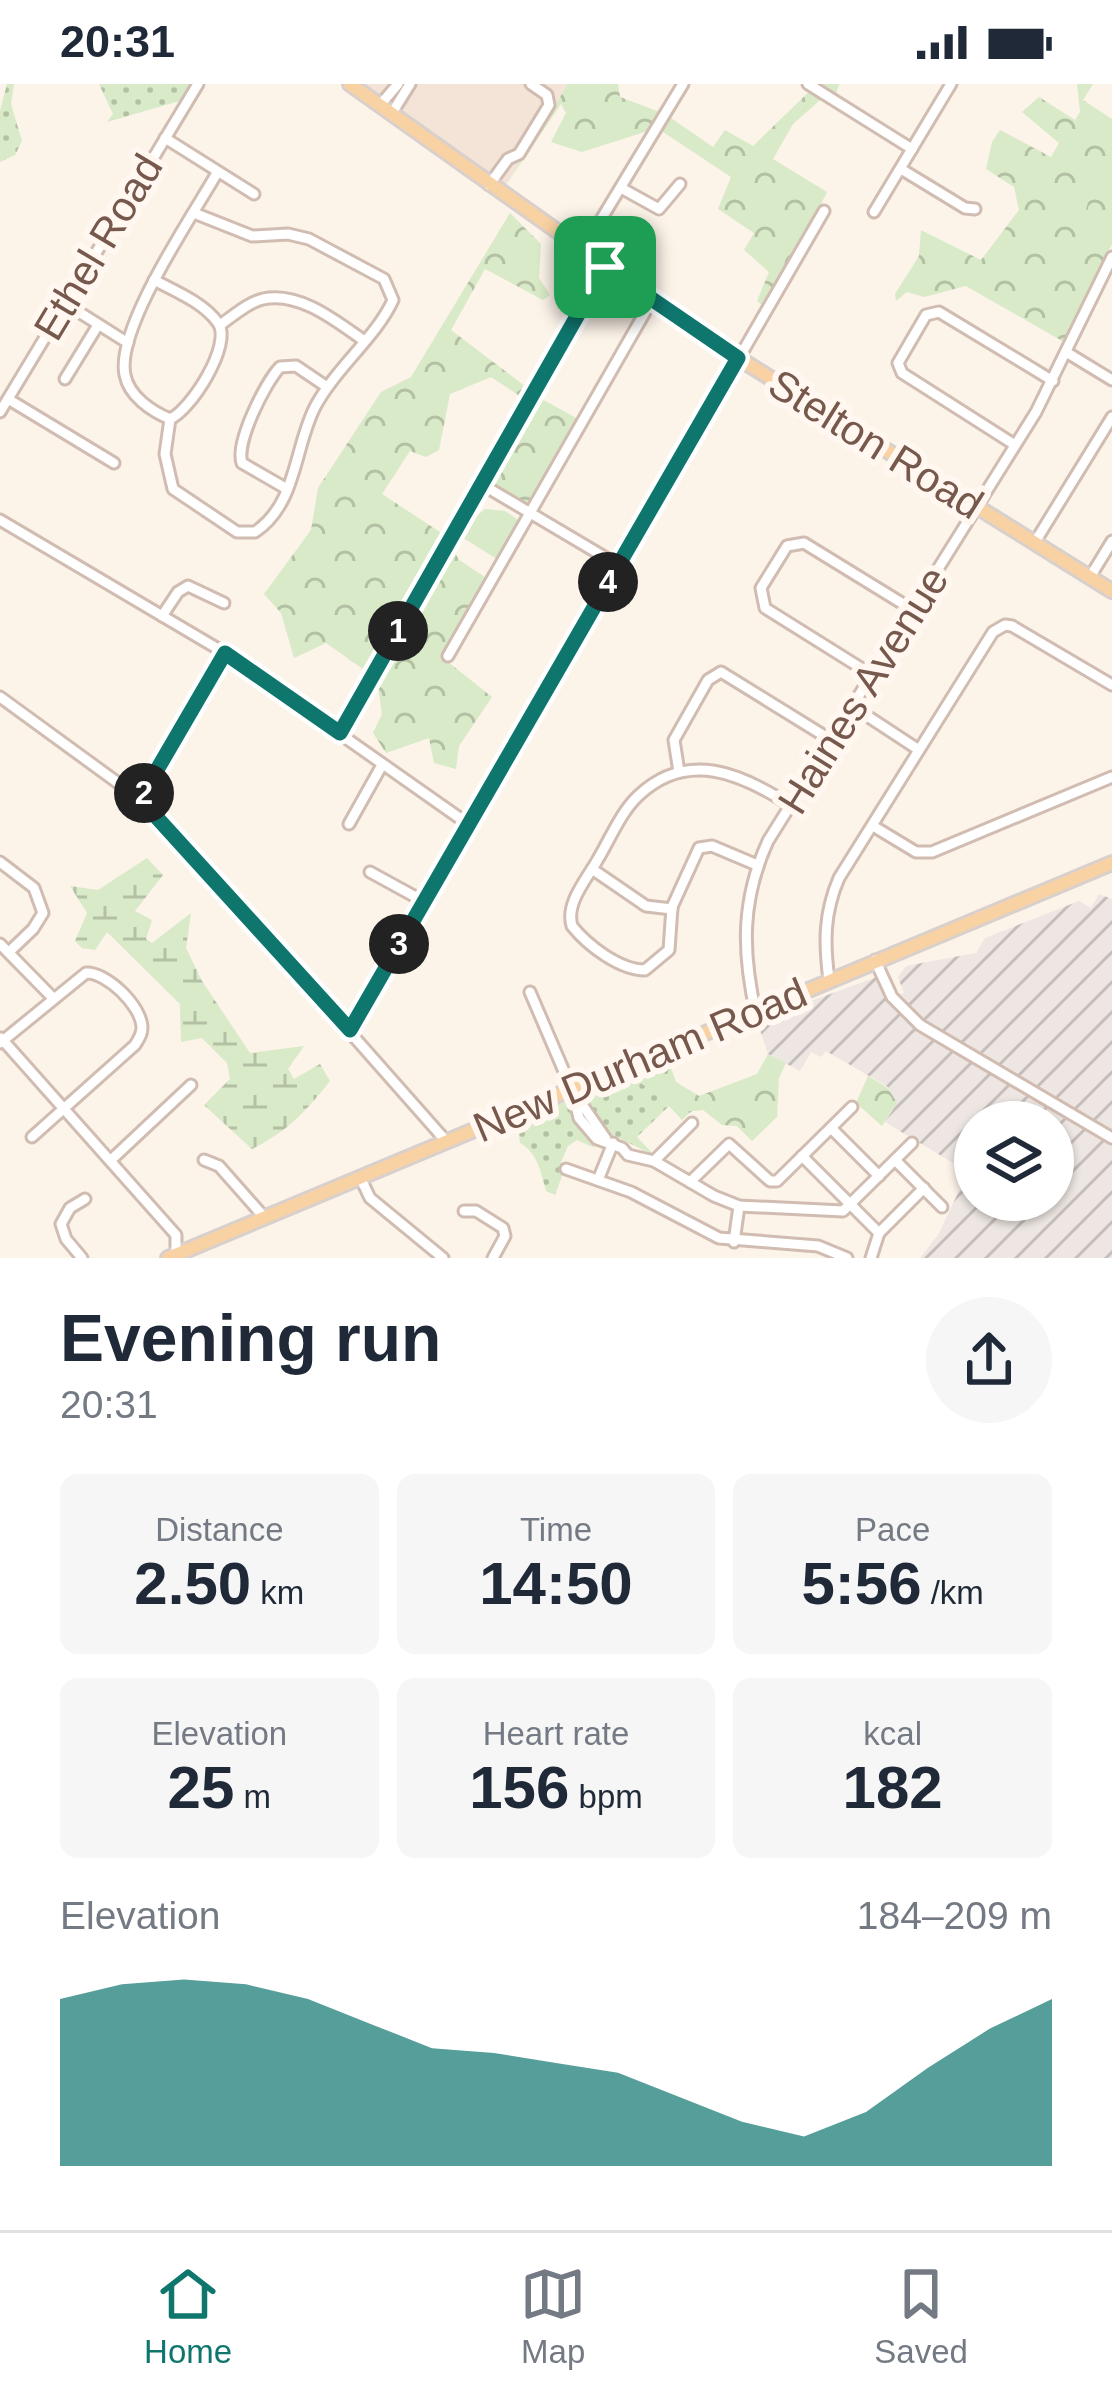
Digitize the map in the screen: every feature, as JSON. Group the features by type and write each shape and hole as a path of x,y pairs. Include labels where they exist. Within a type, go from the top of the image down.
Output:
{"main road":[{"name":"Stelton Road","path":"350,84 738,358 1112,591"},
{"name":"New Durham Road","path":"173,1257 1112,863"}],"street":[{"name":"Ethel Road","path":"0,412 197,84"},
{"path":"386,109 398,84"},
{"path":"386,109 410,84"},
{"path":"489,185 508,159 519,154 549,105 531,84"},
{"path":"582,251 683,84"},
{"path":"808,84 912,149"},
{"path":"874,212 951,84"},
{"path":"165,138 254,194"},
{"path":"901,169 965,208 975,209"},
{"path":"170,419 128,386 124,369 128,343 154,280 217,173"},
{"path":"621,188 658,209 680,184"},
{"path":"350,1030 824,212"},
{"path":"170,419 164,454 173,489 237,532 248,535 262,528 278,510 309,420 327,387 393,300 384,279 309,238 252,236 194,213"},
{"name":"Haines Avenue","path":"756,1014 747,976 745,924 757,865 1016,445 1053,381 1112,257"},
{"path":"340,733 605,267"},
{"path":"154,280 220,325 221,341 204,382 178,416 170,419"},
{"path":"220,325 252,304 274,298 320,310 363,340"},
{"path":"448,656 652,300"},
{"path":"63,302 128,343"},
{"path":"1016,445 902,373 898,363 902,352 926,315 938,311 1053,381"},
{"path":"65,379 98,325"},
{"path":"1066,352 1112,380"},
{"path":"287,489 242,463 238,453 242,439 280,367 296,367 327,387"},
{"path":"8,399 114,463"},
{"path":"1036,542 1112,417"},
{"path":"483,485 618,566"},
{"path":"0,520 225,653 468,824"},
{"path":"1090,578 1112,542"},
{"path":"872,675 763,605 761,588 787,546 804,543 913,610"},
{"path":"163,616 178,592 188,586 224,603"},
{"path":"829,980 825,931 830,898 999,627 1012,626 1112,685"},
{"path":"140,799 225,653"},
{"path":"679,772 674,740 708,680 722,673 831,740"},
{"path":"0,697 140,799 446,1141"},
{"path":"852,706 919,750"},
{"path":"349,824 382,765"},
{"path":"757,865 712,846 699,848 672,909 669,950 651,968 628,968 583,939 572,926 572,904 639,795 679,772 699,768 730,773 790,805"},
{"path":"873,826 916,852 932,852 1112,776"},
{"path":"0,862 34,888 43,913 39,922 4,948 52,998"},
{"path":"592,869 646,905 672,909"},
{"path":"370,872 423,901"},
{"path":"875,961 892,997 920,1025 1112,1138"},
{"path":"32,1136 64,1108 135,1046 142,1024 123,996 96,973 80,976 1,1040 64,1108 111,1160 176,1234 173,1257"},
{"path":"530,992 572,1090 610,1142 628,1155 654,1161 739,1206 838,1211 850,1205 912,1143"},
{"path":"111,1160 191,1085"},
{"path":"690,1182 729,1144 774,1182 852,1107"},
{"path":"654,1161 692,1123"},
{"path":"831,1128 879,1176"},
{"path":"598,1180 610,1142"},
{"path":"802,1156 879,1232"},
{"path":"204,1160 219,1166 264,1217"},
{"path":"895,1160 943,1207"},
{"path":"566,1169 631,1192 700,1230 734,1242 796,1252 827,1248 847,1258"},
{"path":"360,1178 370,1198 443,1258"},
{"path":"871,1258 879,1232 924,1188"},
{"path":"82,1258 65,1239 61,1224 70,1208 85,1199"},
{"path":"734,1242 739,1206"},
{"path":"464,1211 476,1211 503,1228 505,1236 493,1258"}],"shaded area":[{"path":"365,84 568,84 506,185"},
{"path":"1099,894 1112,899 1112,1258 920,1258 954,1201 954,1221 1074,1221 1074,1101 954,1101 954,1164 885,1122 897,1103 888,1087 826,1051 821,1057 811,1052 800,1071 768,1054 757,1021 879,976 890,997 904,993 898,977 906,966 976,953 985,938 1079,901 1091,908"}],"green space":[{"path":"7,84 14,84 11,104 22,141 15,155 0,162 0,111"},
{"path":"99,84 192,84 183,100 107,122 113,114"},
{"path":"568,84 618,84 620,97 665,114 713,147 725,130 753,146 817,84 839,84 836,94 827,94 793,124 773,159 827,192 768,310 757,301 769,272 744,250 754,233 718,209 731,177 657,128 582,152 551,142 566,113 561,104 506,185"},
{"path":"1077,84 1093,84 1083,100 1112,119 1112,244 1064,342 966,286 924,297 907,292 896,301 895,294 919,256 921,230 981,260 1019,210 1014,187 986,169 992,142 1000,130 1051,157 1059,143 1022,112 1039,97 1075,120 1080,112"},
{"path":"1059,186 1090,195 1082,224 1050,216"},
{"path":"510,213 541,244 539,278 550,295 543,300 485,269 451,330 534,393 529,402 491,377 450,394 439,450 426,457 410,451 382,494 446,536 459,560 488,579 443,658 492,697 459,746 456,769 434,763 429,738 386,753 373,733 382,714 377,679 326,643 294,658 281,613 264,594 311,530 318,488 381,392 411,377"},
{"path":"538,397 578,419 528,508 488,485"},
{"path":"485,509 505,511 520,521 497,559 460,536"},
{"path":"147,858 163,875 135,911 152,920 146,939 152,943 191,913 186,948 250,1053 304,1046 288,1069 294,1079 320,1064 330,1081 295,1120 252,1149 204,1105 230,1079 227,1063 202,1038 181,1042 180,1004 107,932 95,950 75,941 87,913 70,886 98,890"},
{"path":"768,1054 786,1063 779,1078 777,1117 752,1141 737,1126 722,1125 703,1110 682,1112 628,1074 667,1057 676,1082 699,1096 757,1074"},
{"path":"628,1074 681,1111 692,1111 682,1120 669,1106 637,1137 655,1156 605,1131 584,1102 587,1092"},
{"path":"868,1076 888,1088 897,1103 882,1126 856,1103"},
{"path":"564,1102 572,1107 595,1148 577,1140 568,1146 555,1195 546,1191 535,1158 520,1143 517,1120"}],"route":[{"path":"605,267 738,358 350,1030 140,799 225,653 340,733 605,267"}]}
